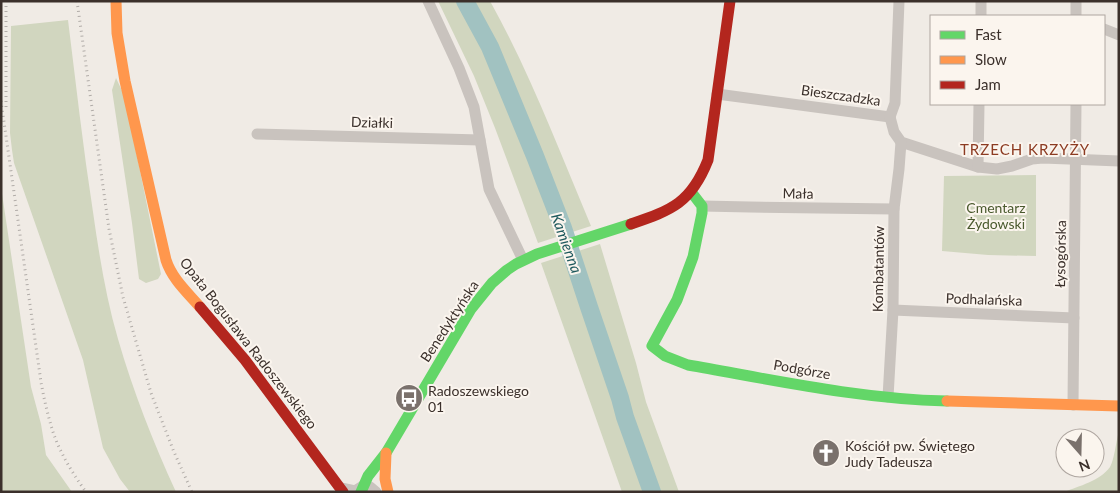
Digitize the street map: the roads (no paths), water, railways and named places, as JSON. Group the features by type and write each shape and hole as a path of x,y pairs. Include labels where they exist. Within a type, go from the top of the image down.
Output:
{"street":[{"name":"Opata Bogusława Radoszewskiego","path":"116,1 117,33 125,81 169,269 245,360 342,490 355,491 370,488 376,492"},
{"path":"428,1 459,68 474,107 489,189 523,260"},
{"name":"Benedyktyńska","path":"362,489 386,453 476,303 485,290 502,273 537,254 660,214 678,204 692,192 701,178 708,160 730,1"},
{"path":"890,117 895,103 899,1"},
{"path":"981,1 981,15"},
{"path":"1076,1 1076,15"},
{"path":"1105,29 1119,36"},
{"name":"Bieszczadzka","path":"716,94 890,117 894,132 901,142"},
{"path":"978,168 979,105"},
{"name":"Łysogórska","path":"1073,405 1076,105"},
{"name":"Działki","path":"260,134 480,140"},
{"path":"901,142 978,168 1012,166 1032,159 1119,161"},
{"name":"Kombatantów","path":"888,397 893,310 894,209 901,142"},
{"path":"692,192 702,206"},
{"name":"Mała","path":"702,206 894,209"},
{"name":"Podgórze","path":"702,206 693,257 677,300 652,346 664,356 688,365 864,395 916,400 1119,406"},
{"name":"Podhalańska","path":"893,310 1074,318"},
{"name":"Benedyktyńska","path":"386,453 385,480 388,492"}],"waterway":[{"name":"Kamienna","path":"465,1 490,47 563,228 625,417 652,492"}],"railway":[{"path":"6,1 6,109"},
{"path":"77,1 109,229 123,297 151,393 192,492"},
{"path":"1,101 45,401 59,448 86,492"}],"place":[{"name":"Radoszewskiego 01","path":"409,398"},
{"name":"Kościół pw. Świętego Judy Tadeusza","path":"826,453"}],"district":[{"name":"TRZECH KRZYŻY","path":"1025,149"}],"park label":[{"name":"Cmentarz Żydowski","path":"996,216"}]}
